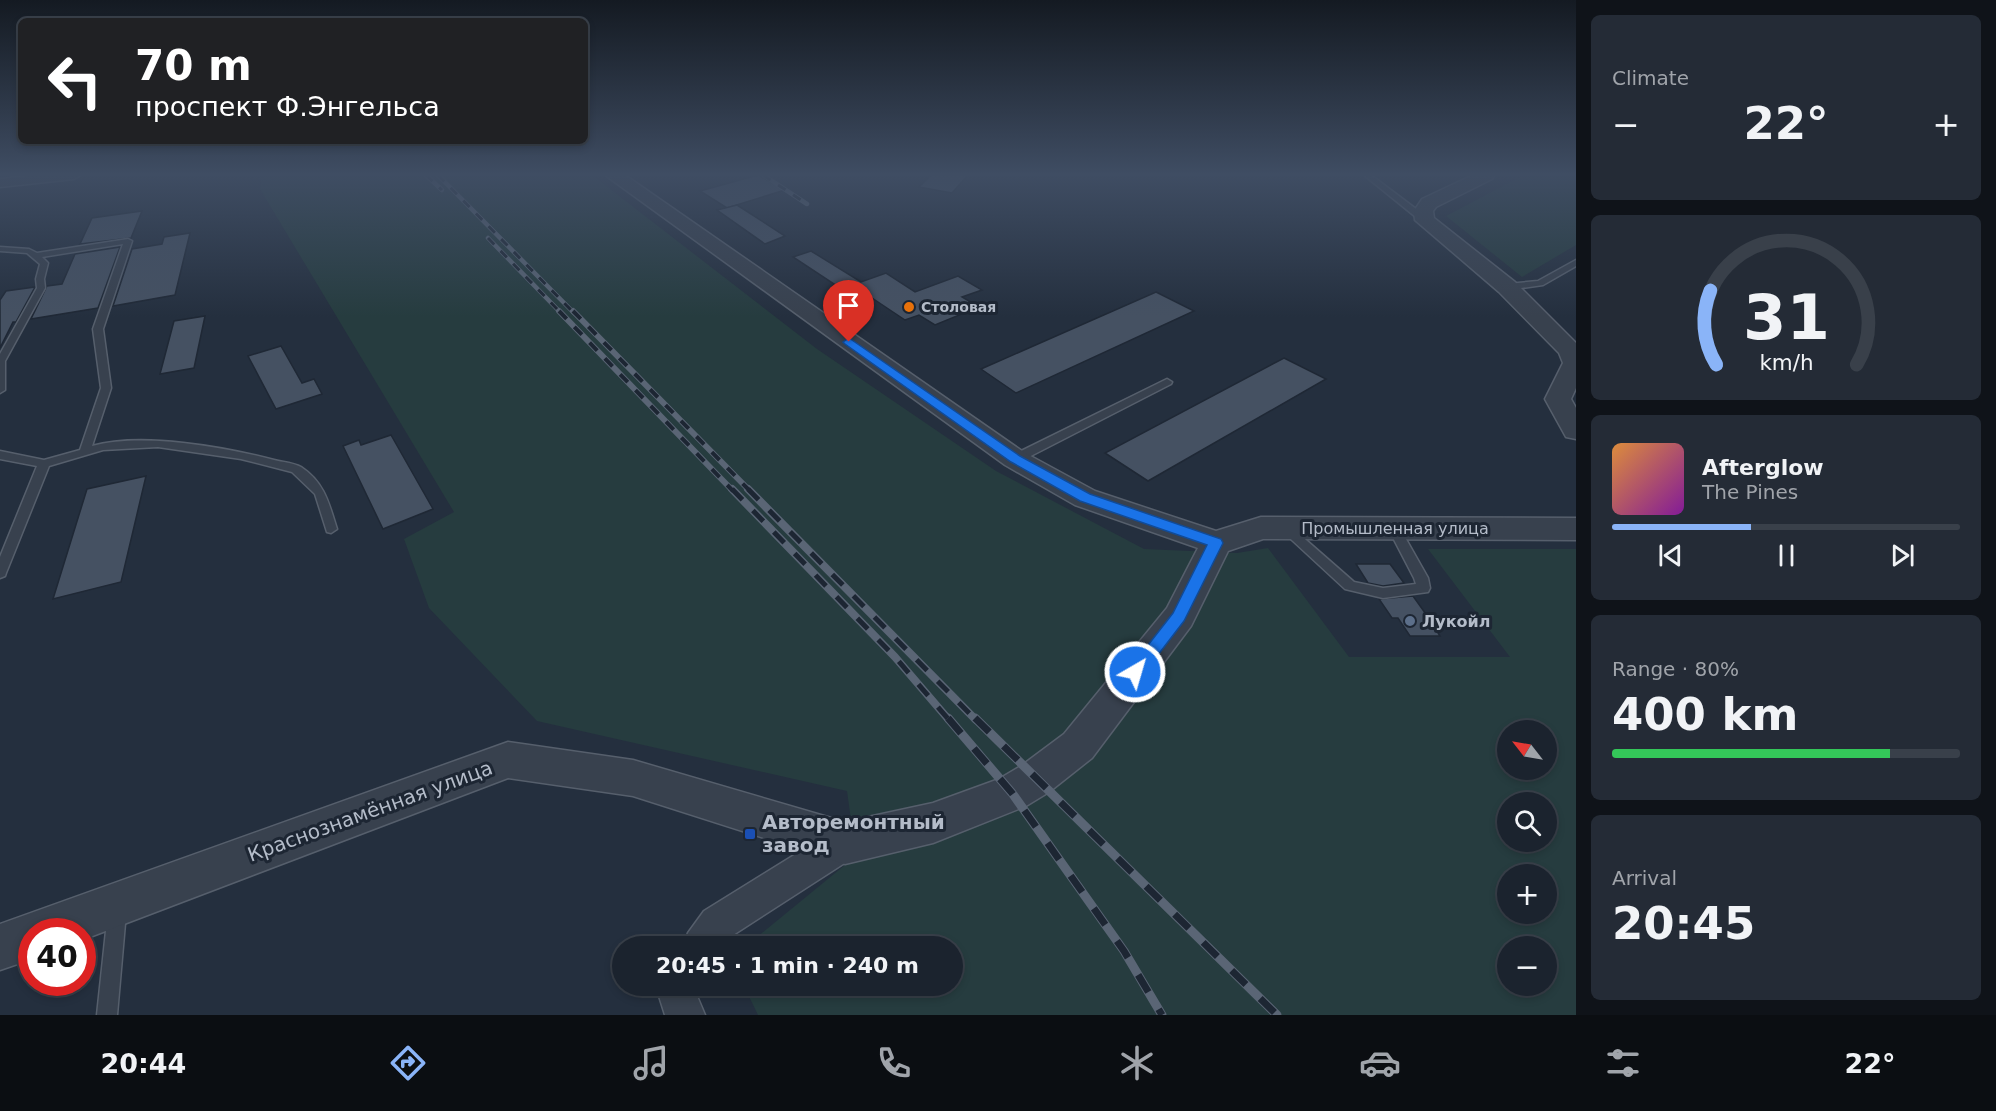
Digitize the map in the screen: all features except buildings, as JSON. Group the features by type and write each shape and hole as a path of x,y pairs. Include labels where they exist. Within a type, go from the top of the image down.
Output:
{"street":[{"path":"681,222 1015,459 1085,498 1216,543"},
{"path":"1428,222 1507,287 1570,351 1575,363 1558,399 1576,431"},
{"name":"Промышленная улица","path":"1216,543 1261,528 1576,529"},
{"name":"Краснознамённая улица","path":"80,918 508,760 633,778 845,843 933,823 1012,793 1035,779 1078,746 1179,617 1216,543"},
{"path":"708,936 717,924 845,843"},
{"path":"0,947 18,941"},
{"path":"678,996 684,1015"}],"lane":[{"path":"35,256 128,241 98,329 106,388 85,452"},
{"path":"0,249 29,251 44,263 40,279 42,288 1,360 0,390"},
{"path":"1507,287 1540,283 1576,263"},
{"path":"1015,459 1167,382"},
{"path":"0,455 44,464 102,447 158,444 241,455 296,469 320,493 331,530"},
{"path":"0,573 44,464"},
{"path":"1285,528 1350,586 1383,593 1423,588 1394,528"},
{"path":"107,1015 118,904"}],"green space":[{"path":"280,222 653,222 817,349 996,471 1144,549 1237,553 1268,548 1349,657 1510,657 1428,549 1576,549 1576,1015 758,1015 749,996 963,996 963,936 758,936 856,856 847,791 537,721 429,608 404,539 454,512"},
{"path":"1454,222 1576,222 1576,245 1522,277"}],"railway":[{"path":"485,222 574,313"},
{"path":"488,238 561,313"},
{"path":"559,311 733,491"},
{"path":"573,311 750,491"},
{"path":"732,489 895,657 949,720"},
{"path":"748,489 976,720"},
{"path":"948,718 1012,793 1124,951 1162,1015"},
{"path":"975,718 1277,1015"}],"place":[{"name":"Столовая","path":"909,307"},
{"name":"Лукойл","path":"1410,621"},
{"name":"Авторемонтный завод","path":"750,834"}],"route":[{"path":"849,342 1015,459 1085,498 1216,543 1179,617 1135,672"}]}
